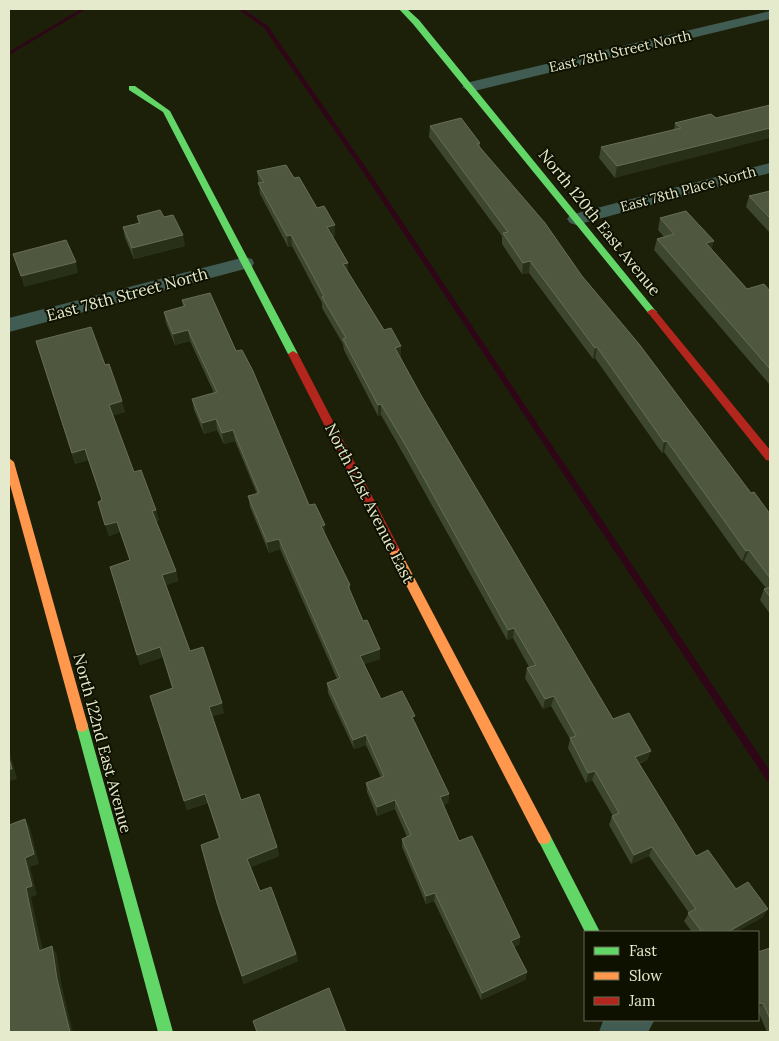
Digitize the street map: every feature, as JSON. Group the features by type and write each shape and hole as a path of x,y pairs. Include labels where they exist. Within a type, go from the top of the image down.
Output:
{"street":[{"name":"North 120th East Avenue","path":"403,9 470,87 770,457"},
{"name":"East 78th Street North","path":"470,87 770,15"},
{"name":"North 121st Avenue East","path":"132,88 166,110 592,931"},
{"name":"East 78th Place North","path":"576,218 770,168"},
{"name":"East 78th Street North","path":"9,325 245,262"},
{"name":"North 122nd East Avenue","path":"9,462 166,1032"}],"building":[{"path":"770,105 770,128 617,166 601,147 681,128 675,123 711,114 716,118"},
{"path":"461,118 480,143 477,144 545,223 582,276 639,344 751,493 754,492 770,514 770,578 749,550 746,551 667,441 664,442 597,347 595,348 530,261 523,263 503,233 508,232 430,126"},
{"path":"286,165 294,178 299,177 317,208 324,206 335,225 327,227 348,263 343,264 384,330 391,328 401,346 395,348 422,397 613,719 629,713 651,751 635,757 696,856 708,850 736,889 748,882 768,909 730,931 701,931 688,913 696,909 652,847 634,855 612,816 619,813 595,771 588,773 570,738 576,736 554,696 545,699 527,668 536,665 514,628 508,630 406,446 381,404 378,405 343,339 346,338 322,297 324,296 291,235 287,236 258,183 264,182 257,171"},
{"path":"770,191 770,218 749,196"},
{"path":"160,210 164,217 173,215 183,235 132,248 123,227 140,223 137,216"},
{"path":"686,211 714,241 706,243 747,289 764,284 770,291 770,369 657,239 674,234 660,218"},
{"path":"66,240 76,262 21,276 13,254"},
{"path":"210,293 236,351 242,350 253,371 309,505 315,504 325,525 321,526 350,585 348,586 363,621 367,620 380,649 360,656 381,699 402,691 415,716 412,717 449,794 440,797 459,841 472,836 520,937 511,941 527,972 482,993 435,893 426,896 402,839 411,835 395,800 377,807 366,783 384,776 366,735 353,740 327,683 340,678 279,539 267,542 248,496 259,493 233,430 222,433 216,419 202,423 192,399 217,392 188,330 173,334 164,312 185,306 182,300"},
{"path":"91,327 105,365 109,364 122,401 109,405 134,472 141,470 156,510 152,511 176,571 162,575 190,651 203,647 222,703 209,707 241,800 259,794 277,847 247,859 260,891 271,887 296,954 242,976 217,903 201,845 220,838 205,794 184,801 150,696 173,688 160,647 137,655 110,567 130,560 117,522 105,525 98,502 102,500 85,449 72,453 36,341"},
{"path":"770,587 770,597 764,589"},
{"path":"9,758 12,769 9,769"},
{"path":"25,819 34,854 25,858 32,886 26,888 39,951 52,946 57,979 70,1032 9,1032 9,825"},
{"path":"770,948 770,1019 763,1003 759,1004 759,952"},
{"path":"329,988 346,1032 257,1032 253,1021"}],"waterway":[{"path":"9,54 84,9"},
{"path":"240,9 266,27 366,172 770,778"}],"traffic: fast":[{"path":"403,9 416,22 652,312"},
{"path":"132,88 166,111 293,354"},
{"path":"82,726 166,1032"},
{"path":"544,838 592,931"}],"traffic: slow":[{"path":"9,462 82,726"},
{"path":"393,548 544,838"}],"traffic: jam":[{"path":"652,312 770,457"},
{"path":"293,354 393,548"}]}
